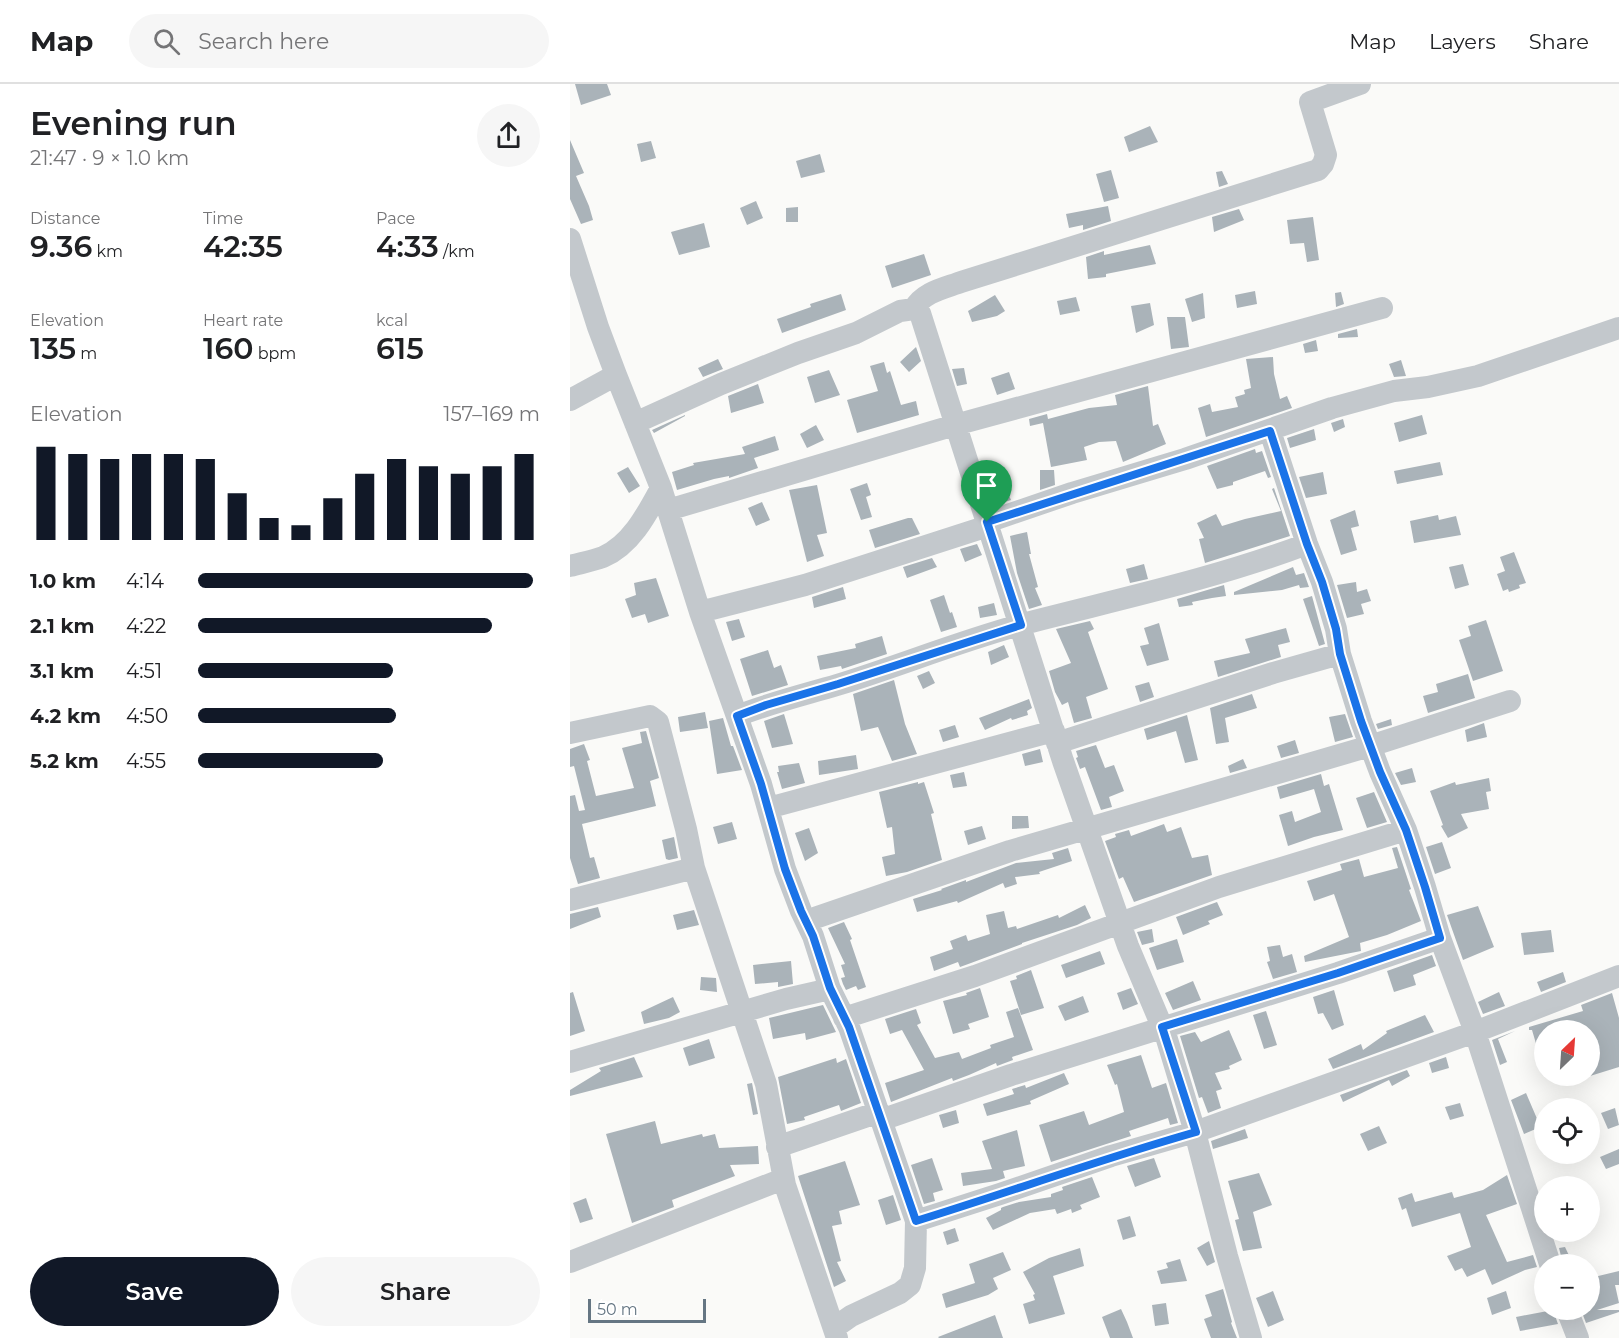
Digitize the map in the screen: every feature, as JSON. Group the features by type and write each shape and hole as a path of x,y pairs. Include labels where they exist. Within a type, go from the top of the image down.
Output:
{"street":[{"path":"914,309 917,302 926,295 961,282 1318,170 1326,155 1307,93 1360,84"},
{"path":"570,239 598,327 661,488 700,612 768,808 785,869 813,936 830,988 844,1018 916,1221 915,1268 910,1285 900,1293 851,1316 836,1333 783,1179 766,1084 694,868 658,722 650,716 570,733"},
{"path":"668,510 956,425 1382,308"},
{"path":"635,423 721,384 856,333 900,311 914,309 920,313 1056,737 1128,946 1162,1027 1196,1132 1227,1256 1251,1338"},
{"path":"700,612 805,585 1270,431 1332,408 1394,390 1428,387 1478,376 1619,328"},
{"path":"570,400 616,375"},
{"path":"1270,431 1307,544 1322,582 1336,629 1340,654 1370,746 1406,830 1440,938 1475,1032 1547,1254"},
{"path":"570,566 603,557 629,538 647,514 661,488"},
{"path":"737,716 1021,625 1136,597 1253,564 1307,544"},
{"path":"768,808 1056,737 1340,654"},
{"path":"806,921 1010,851 1178,800 1370,746 1510,701"},
{"path":"844,1018 975,976 1219,887 1406,830"},
{"path":"570,900 694,868"},
{"path":"777,1147 1338,973 1440,938"},
{"path":"916,1221 1111,1156 1196,1132 1475,1032 1619,976"},
{"path":"570,1062 830,988"},
{"path":"570,1262 783,1179"},
{"path":"1571,1320 1578,1338"}],"building":[{"path":"575,84 607,84 611,95 581,105"},
{"path":"1150,126 1158,142 1129,152 1124,137"},
{"path":"570,140 584,173 576,176 593,220 581,224 570,199"},
{"path":"651,141 656,158 641,162 637,144"},
{"path":"820,154 825,172 801,178 796,161"},
{"path":"1111,170 1119,198 1104,202 1096,174"},
{"path":"1222,171 1228,184 1219,187 1216,172"},
{"path":"756,201 763,218 747,225 740,208"},
{"path":"1108,206 1111,221 1083,230 1083,225 1069,228 1066,214"},
{"path":"798,207 798,222 786,222 786,208"},
{"path":"1239,209 1244,220 1214,232 1212,217"},
{"path":"1313,217 1319,260 1307,262 1304,243 1290,244 1287,220"},
{"path":"704,223 710,247 679,255 671,232"},
{"path":"1150,245 1156,264 1106,274 1106,277 1088,279 1086,257 1104,251 1104,255"},
{"path":"924,254 931,275 892,288 885,266"},
{"path":"1255,291 1257,304 1237,308 1235,295"},
{"path":"1341,292 1344,304 1336,307 1335,293"},
{"path":"1203,293 1205,318 1192,322 1185,299"},
{"path":"841,294 846,310 782,333 777,319 811,307 810,304"},
{"path":"995,295 1005,311 997,316 972,322 968,311"},
{"path":"1076,297 1080,311 1060,315 1057,301"},
{"path":"1150,303 1154,325 1136,333 1131,306"},
{"path":"1167,317 1185,317 1189,347 1171,349"},
{"path":"1357,329 1358,337 1338,338 1338,334"},
{"path":"1316,340 1318,351 1305,353 1303,344"},
{"path":"916,347 921,361 909,372 900,362"},
{"path":"1273,357 1274,374 1280,399 1287,396 1292,408 1206,437 1198,408 1210,404 1212,412 1238,407 1235,397 1245,394 1244,390 1251,388 1246,359"},
{"path":"718,359 723,369 703,377 698,368"},
{"path":"1401,360 1406,376 1394,377 1389,364"},
{"path":"884,362 887,373 890,371 901,405 916,401 919,415 857,433 847,400 878,391 870,366"},
{"path":"964,368 967,384 957,386 952,369"},
{"path":"829,370 840,395 815,403 807,377"},
{"path":"1009,372 1015,389 997,395 991,378"},
{"path":"758,384 764,403 731,413 728,396"},
{"path":"1148,386 1153,426 1158,424 1166,444 1123,462 1116,441 1099,442 1084,447 1087,460 1051,467 1043,423 1030,426 1029,419 1047,414 1048,419 1089,408 1117,405 1115,395"},
{"path":"685,415 654,433 652,430"},
{"path":"1422,415 1427,434 1399,442 1394,423"},
{"path":"1343,419 1345,427 1334,432 1331,423"},
{"path":"816,425 824,440 807,448 800,434"},
{"path":"1314,429 1316,440 1290,448 1287,438"},
{"path":"775,436 779,450 754,458 758,468 729,478 729,476 714,479 677,490 672,472 694,465 693,463 745,454 742,447"},
{"path":"1255,449 1256,453 1262,451 1271,477 1268,478 1265,471 1233,482 1233,485 1217,489 1207,466"},
{"path":"1440,462 1443,475 1397,484 1394,471"},
{"path":"628,467 640,486 629,493 617,473"},
{"path":"1040,470 1054,470 1055,485 1040,490"},
{"path":"1323,472 1327,494 1306,498 1299,477"},
{"path":"867,483 871,495 866,497 872,517 861,520 850,489"},
{"path":"817,485 827,533 817,535 824,556 807,562 789,490"},
{"path":"1274,488 1290,536 1205,563 1199,539 1204,538 1197,523 1216,514 1222,526 1281,511 1272,489"},
{"path":"1007,491 1011,500 995,505 993,496"},
{"path":"762,502 770,520 756,526 748,508"},
{"path":"1355,510 1359,526 1351,528 1357,550 1341,555 1330,520"},
{"path":"1438,515 1439,520 1456,516 1461,535 1414,543 1410,521"},
{"path":"912,518 920,534 875,548 869,530"},
{"path":"1027,532 1031,554 1029,554 1038,587 1035,588 1042,605 1029,609 1017,573 1010,536"},
{"path":"977,544 982,555 965,562 960,549"},
{"path":"1514,552 1526,583 1509,592 1508,589 1503,591 1497,574 1505,571 1500,557"},
{"path":"932,558 937,567 907,578 903,567"},
{"path":"1144,564 1148,579 1130,583 1126,569"},
{"path":"1463,564 1469,585 1455,589 1449,567"},
{"path":"1293,567 1296,575 1304,573 1309,587 1300,588 1299,585 1282,590 1234,595 1234,592"},
{"path":"656,578 669,616 648,623 645,614 632,618 625,599 636,595 634,583"},
{"path":"1356,582 1357,592 1367,589 1371,601 1361,604 1364,614 1347,618 1337,585"},
{"path":"1224,585 1226,596 1192,602 1193,605 1179,607 1177,599"},
{"path":"843,587 846,599 814,608 812,597"},
{"path":"944,595 957,627 941,632 930,600"},
{"path":"1312,596 1325,644 1319,646 1303,599"},
{"path":"994,603 997,615 980,618 978,607"},
{"path":"739,619 745,637 732,641 726,622"},
{"path":"1486,620 1503,671 1473,681 1459,640 1471,636 1468,626"},
{"path":"1090,621 1094,629 1088,632 1108,689 1086,697 1092,718 1074,723 1068,702 1062,705 1055,692 1049,671 1071,663 1056,629"},
{"path":"1159,623 1169,660 1147,666 1140,646 1149,644 1144,628"},
{"path":"1286,628 1290,642 1278,645 1281,657 1218,677 1214,661 1250,653 1245,639"},
{"path":"882,636 887,654 842,669 841,666 820,670 817,656 856,648 855,644"},
{"path":"1004,645 1009,657 991,665 988,652"},
{"path":"768,650 774,668 781,665 788,685 752,696 740,659"},
{"path":"929,671 935,683 923,689 917,676"},
{"path":"1468,674 1475,698 1428,713 1423,696 1438,692 1436,684"},
{"path":"894,680 905,724 917,754 892,761 878,727 861,731 853,694"},
{"path":"1149,682 1154,697 1140,702 1135,686"},
{"path":"1252,694 1257,708 1225,718 1229,742 1216,744 1210,708"},
{"path":"1029,699 1032,708 1027,711 1028,715 1012,720 1011,718 985,730 979,718"},
{"path":"705,712 708,728 680,732 678,717"},
{"path":"784,714 793,744 772,748 764,721"},
{"path":"1345,714 1353,737 1335,742 1329,717"},
{"path":"1187,715 1198,760 1185,763 1176,731 1147,740 1144,729"},
{"path":"723,718 731,746 733,746 742,770 717,774 709,721"},
{"path":"1391,719 1392,725 1378,729 1376,724"},
{"path":"1484,723 1487,737 1467,742 1465,730"},
{"path":"955,725 959,737 943,742 939,730"},
{"path":"646,731 659,778 650,781 656,806 582,824 590,858 594,857 600,878 578,884 570,858 570,796 575,795 579,811 585,810 574,766 570,767 570,749 584,744 590,760 587,761 596,796 634,788 622,748 642,743 640,732"},
{"path":"1295,740 1299,753 1281,758 1277,746"},
{"path":"1096,745 1105,768 1114,765 1124,791 1109,797 1112,807 1101,810 1085,767 1080,769 1076,758 1078,757 1076,751"},
{"path":"1040,749 1043,762 1025,766 1022,754"},
{"path":"856,755 858,769 819,775 818,761"},
{"path":"1243,759 1247,768 1230,773 1228,766"},
{"path":"799,763 805,783 782,789 777,772 779,772 778,766"},
{"path":"1412,768 1416,782 1401,785 1395,773"},
{"path":"964,772 967,786 953,788 950,775"},
{"path":"1321,774 1324,786 1329,784 1343,830 1288,846 1279,815 1292,811 1295,822 1321,812 1314,789 1280,799 1277,787"},
{"path":"1489,778 1491,791 1486,792 1489,809 1461,814 1468,828 1448,838 1441,826 1443,825 1430,791 1455,782 1456,785"},
{"path":"918,782 918,784 924,782 934,813 931,814 942,860 907,872 886,876 882,857 895,854 892,827 887,828 879,792"},
{"path":"1374,792 1387,822 1367,828 1356,798"},
{"path":"1012,816 1028,816 1029,828 1012,829"},
{"path":"732,822 737,839 718,844 713,827"},
{"path":"1164,824 1167,832 1181,827 1192,858 1208,855 1212,875 1134,902 1123,877 1119,879 1105,841 1116,837 1115,834 1129,830 1131,836"},
{"path":"982,826 986,839 968,845 964,831"},
{"path":"809,828 818,853 805,861 795,833"},
{"path":"674,837 678,858 669,860 666,859 662,840"},
{"path":"1442,842 1451,868 1435,874 1426,847"},
{"path":"1397,847 1411,889 1409,890 1421,921 1360,943 1361,951 1305,962 1304,956 1349,937 1334,894 1314,901 1307,881 1342,870 1340,864 1359,859 1364,877 1398,868 1392,848"},
{"path":"1068,848 1072,861 1039,872 1040,874 1015,877 1017,884 1005,888 1003,883 958,903 957,901 917,912 913,899 1016,863 1054,859 1052,853"},
{"path":"1217,902 1223,915 1208,921 1210,924 1183,935 1176,917"},
{"path":"1085,905 1091,918 1077,925 960,967 958,962 934,971 930,957 953,949 950,941 966,935 968,941 990,934 986,915 1004,911 1008,928 1016,926 1017,929 1058,915 1059,918"},
{"path":"1478,906 1494,947 1463,960 1447,915"},
{"path":"598,907 601,917 570,929 570,914"},
{"path":"694,910 699,925 677,930 673,915"},
{"path":"844,922 852,939 850,940 866,987 858,990 856,986 846,990 843,984 841,978 845,977 841,965 845,964 828,928"},
{"path":"1152,929 1154,942 1142,945 1137,932"},
{"path":"1551,930 1554,952 1524,955 1521,933"},
{"path":"1177,939 1184,962 1157,970 1149,948"},
{"path":"1280,945 1283,957 1292,954 1297,972 1273,979 1267,962 1270,961 1267,947"},
{"path":"1100,951 1105,964 1066,978 1061,965"},
{"path":"1432,955 1436,966 1413,975 1416,985 1394,992 1387,971"},
{"path":"791,961 793,984 778,987 778,982 755,984 753,965"},
{"path":"1031,970 1044,1008 1021,1015 1010,981"},
{"path":"1563,972 1566,982 1541,992 1537,982"},
{"path":"701,977 716,978 717,992 700,990"},
{"path":"1193,981 1201,1000 1173,1010 1165,993"},
{"path":"980,988 989,1017 968,1024 970,1029 953,1034 943,1001 967,995 966,993"},
{"path":"1131,988 1138,1004 1123,1010 1117,993"},
{"path":"1334,990 1344,1025 1332,1030 1323,1013 1318,1014 1313,997"},
{"path":"573,992 585,1031 570,1036 570,993"},
{"path":"1499,992 1505,1006 1483,1014 1478,1002"},
{"path":"1612,993 1619,1018 1619,1067 1600,1073 1600,1020 1553,1020 1583,1011 1581,1005"},
{"path":"1083,996 1089,1012 1065,1021 1058,1006"},
{"path":"673,997 680,1012 669,1018 644,1024 641,1012"},
{"path":"823,1005 836,1032 806,1040 805,1033 773,1039 769,1018"},
{"path":"1018,1008 1033,1050 1012,1057 1013,1060 997,1066 996,1063 953,1081 952,1078 891,1102 885,1083 924,1070 902,1030 890,1034 885,1019 916,1009 921,1023 917,1025 935,1058 959,1052 962,1059 991,1048 990,1045 1014,1037 1006,1012"},
{"path":"1266,1011 1277,1045 1264,1049 1253,1015"},
{"path":"1425,1015 1434,1032 1333,1069 1328,1059 1361,1044 1363,1050 1387,1033 1386,1031"},
{"path":"1534,1026 1534,1037 1532,1030 1529,1030 1529,1027"},
{"path":"1229,1030 1242,1060 1229,1066 1230,1069 1215,1073 1222,1089 1216,1091 1221,1108 1208,1113 1202,1097 1199,1098 1180,1036 1195,1032 1201,1042"},
{"path":"1515,1031 1498,1039 1507,1062 1500,1065 1492,1040"},
{"path":"709,1039 715,1058 689,1066 683,1048"},
{"path":"1141,1055 1152,1088 1166,1083 1178,1123 1170,1125 1168,1118 1129,1131 1131,1136 1051,1162 1039,1125 1084,1111 1089,1125 1124,1112 1117,1084 1115,1085 1107,1065"},
{"path":"634,1057 643,1077 570,1096 570,1090 601,1071 599,1068"},
{"path":"1446,1057 1449,1068 1432,1073 1429,1063"},
{"path":"836,1058 837,1063 846,1059 861,1103 841,1111 839,1105 804,1117 805,1120 787,1124 778,1077"},
{"path":"1407,1070 1410,1076 1392,1086 1389,1080 1343,1102 1340,1095"},
{"path":"1064,1073 1069,1084 1030,1101 1031,1104 987,1116 983,1104 1014,1094 1012,1089 1025,1085 1026,1088"},
{"path":"752,1083 758,1114 753,1115 747,1084"},
{"path":"1526,1093 1534,1112 1534,1130 1524,1134 1511,1100"},
{"path":"1460,1103 1464,1116 1450,1120 1445,1107"},
{"path":"1615,1108 1619,1125 1608,1129 1601,1113"},
{"path":"956,1110 959,1123 943,1128 939,1115"},
{"path":"655,1121 661,1144 702,1134 703,1137 715,1134 719,1148 758,1146 759,1164 730,1165 735,1176 672,1200 674,1207 632,1223 606,1134"},
{"path":"1379,1126 1387,1143 1368,1151 1360,1134"},
{"path":"1245,1129 1248,1138 1213,1149 1211,1141"},
{"path":"1017,1130 1025,1166 1003,1171 1005,1178 996,1181 963,1186 961,1173 992,1169 982,1141"},
{"path":"1619,1149 1619,1164 1606,1169 1600,1157"},
{"path":"932,1158 943,1190 933,1193 935,1201 924,1204 911,1165"},
{"path":"1154,1158 1161,1177 1135,1187 1127,1166"},
{"path":"845,1161 860,1205 839,1211 842,1224 832,1226 841,1261 837,1262 846,1281 834,1287 798,1176"},
{"path":"1259,1173 1272,1205 1253,1212 1262,1248 1243,1251 1235,1220 1239,1219 1228,1181"},
{"path":"1507,1175 1517,1204 1486,1215 1507,1262 1533,1255 1534,1258 1534,1268 1492,1285 1485,1269 1467,1277 1462,1268 1455,1271 1447,1256 1471,1247 1460,1213 1412,1227 1406,1208 1402,1210 1398,1198 1412,1193 1415,1202 1452,1192 1454,1198 1483,1190"},
{"path":"1092,1177 1100,1197 1080,1205 1082,1209 1072,1213 1071,1209 1057,1214 1055,1209 1030,1213 993,1230 986,1218 1003,1207 1051,1197 1051,1194 1063,1190 1062,1187"},
{"path":"893,1195 901,1220 886,1225 878,1200"},
{"path":"586,1198 593,1219 580,1223 573,1203"},
{"path":"1130,1216 1136,1236 1123,1240 1117,1220"},
{"path":"955,1228 959,1241 947,1245 943,1232"},
{"path":"1209,1241 1215,1262 1207,1266 1197,1248"},
{"path":"1565,1247 1568,1254 1560,1254 1559,1248"},
{"path":"1080,1248 1084,1266 1053,1276 1065,1314 1029,1324 1023,1304 1035,1300 1033,1295 1035,1294 1023,1272 1049,1258"},
{"path":"1003,1252 1011,1270 993,1278 998,1289 988,1295 946,1308 942,1294 975,1283 969,1264"},
{"path":"1180,1259 1187,1281 1161,1284 1157,1271 1168,1268 1166,1263"},
{"path":"1619,1271 1619,1285 1615,1285 1619,1303 1600,1309 1600,1276"},
{"path":"1223,1289 1237,1338 1211,1338 1204,1319 1212,1316 1205,1295"},
{"path":"1273,1291 1284,1320 1268,1327 1256,1298"},
{"path":"1506,1291 1511,1308 1492,1315 1487,1298"},
{"path":"1166,1303 1169,1324 1155,1326 1152,1305"},
{"path":"1121,1309 1133,1338 1110,1338 1102,1317"},
{"path":"1600,1310 1619,1310 1619,1312 1600,1318"},
{"path":"1534,1314 1534,1320 1557,1320 1558,1324 1520,1331 1516,1317"},
{"path":"995,1315 1003,1338 938,1337"}],"route":[{"path":"1270,431 1307,544 1322,582 1336,629 1340,654 1361,721 1380,772 1406,830 1440,938 1338,973 1162,1027 1196,1132 1111,1156 916,1221 849,1027 830,988 813,936 785,869 761,784 737,716 1021,625 987,522 1270,431"}]}
